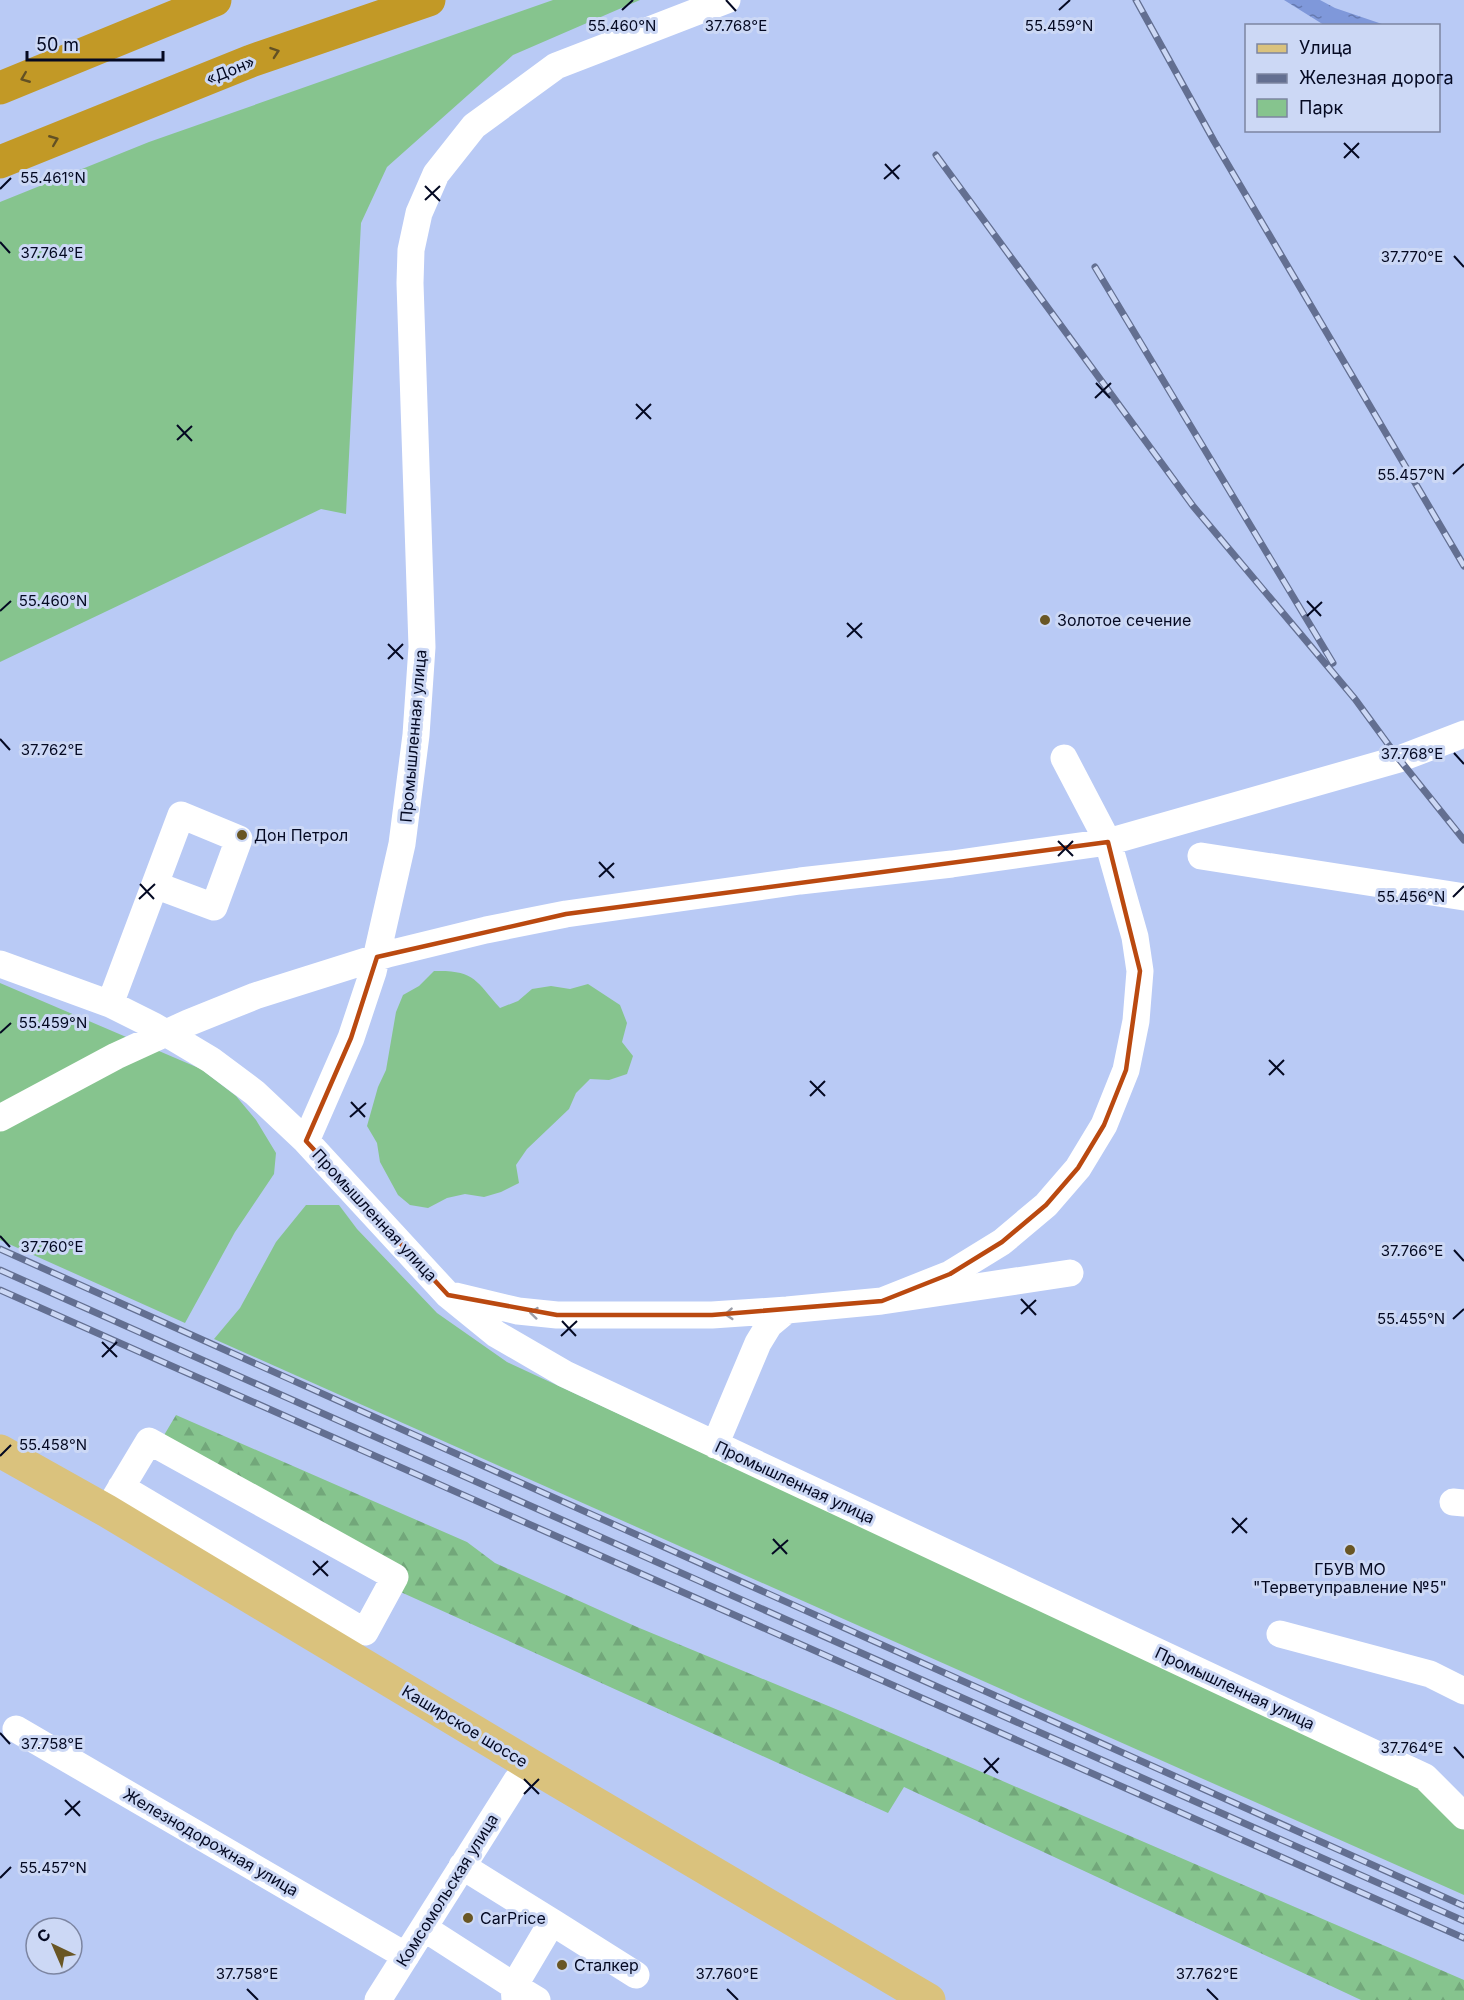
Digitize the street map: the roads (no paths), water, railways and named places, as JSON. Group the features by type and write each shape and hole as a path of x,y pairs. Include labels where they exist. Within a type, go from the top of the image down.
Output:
{"highway":[{"path":"0,88 215,0"},
{"name":"«Дон»","path":"0,162 251,61 429,0"}],"main road":[{"name":"Каширское шоссе","path":"0,1451 114,1499 526,1763 929,2000"},
{"name":"Каширское шоссе","path":"0,1473 104,1531 517,1780 894,2000"}],"street":[{"name":"Промышленная улица","path":"727,0 556,66 474,126 436,174 419,213 411,250 410,272 422,647 416,735 402,844 373,972 351,1038 306,1141 448,1295 517,1348 565,1374 715,1445 1425,1777 1464,1816"},
{"path":"0,1118 116,1056 188,1023 255,996 388,954 486,930 566,914 1108,842 1399,759 1464,734"},
{"path":"882,1300 950,1274 1002,1242 1052,1197 1078,1168 1104,1125 1126,1070 1136,1021 1140,971 1135,937 1108,842 1064,758"},
{"path":"1201,856 1464,897"},
{"path":"110,1004 155,885"},
{"path":"0,964 110,1004 154,1026 211,1060 255,1093 306,1141"},
{"path":"448,1295 518,1311 557,1315 712,1315 882,1300 1070,1274"},
{"path":"715,1445 758,1342 769,1325 787,1310"},
{"path":"150,1441 395,1577 365,1632 114,1499 150,1441"},
{"path":"1280,1634 1430,1674 1464,1691"},
{"name":"Железнодорожная улица","path":"16,1729 406,1956"},
{"name":"Комсомольская улица","path":"378,2000 517,1780"},
{"path":"462,1866 636,1975"},
{"path":"515,1993 552,1923"},
{"path":"424,1928 515,1993 537,2000"}],"water":[{"path":"1284,0 1320,0 1335,8 1382,24 1322,24"}],"railway":[{"path":"1136,0 1214,141 1464,566"},
{"path":"936,155 1193,506 1355,699 1399,759 1464,840"},
{"path":"1095,267 1333,663"},
{"path":"0,1249 1464,1906"},
{"path":"0,1270 1464,1921"},
{"path":"0,1290 1464,1938"}],"place":[{"name":"Золотое сечение","path":"1045,620"},
{"name":"Дон Петрол","path":"242,835"},
{"name":"ГБУВ МО \"Терветуправление №5\"","path":"1350,1550"},
{"name":"CarPrice","path":"468,1918"},
{"name":"Сталкер","path":"562,1965"}]}
